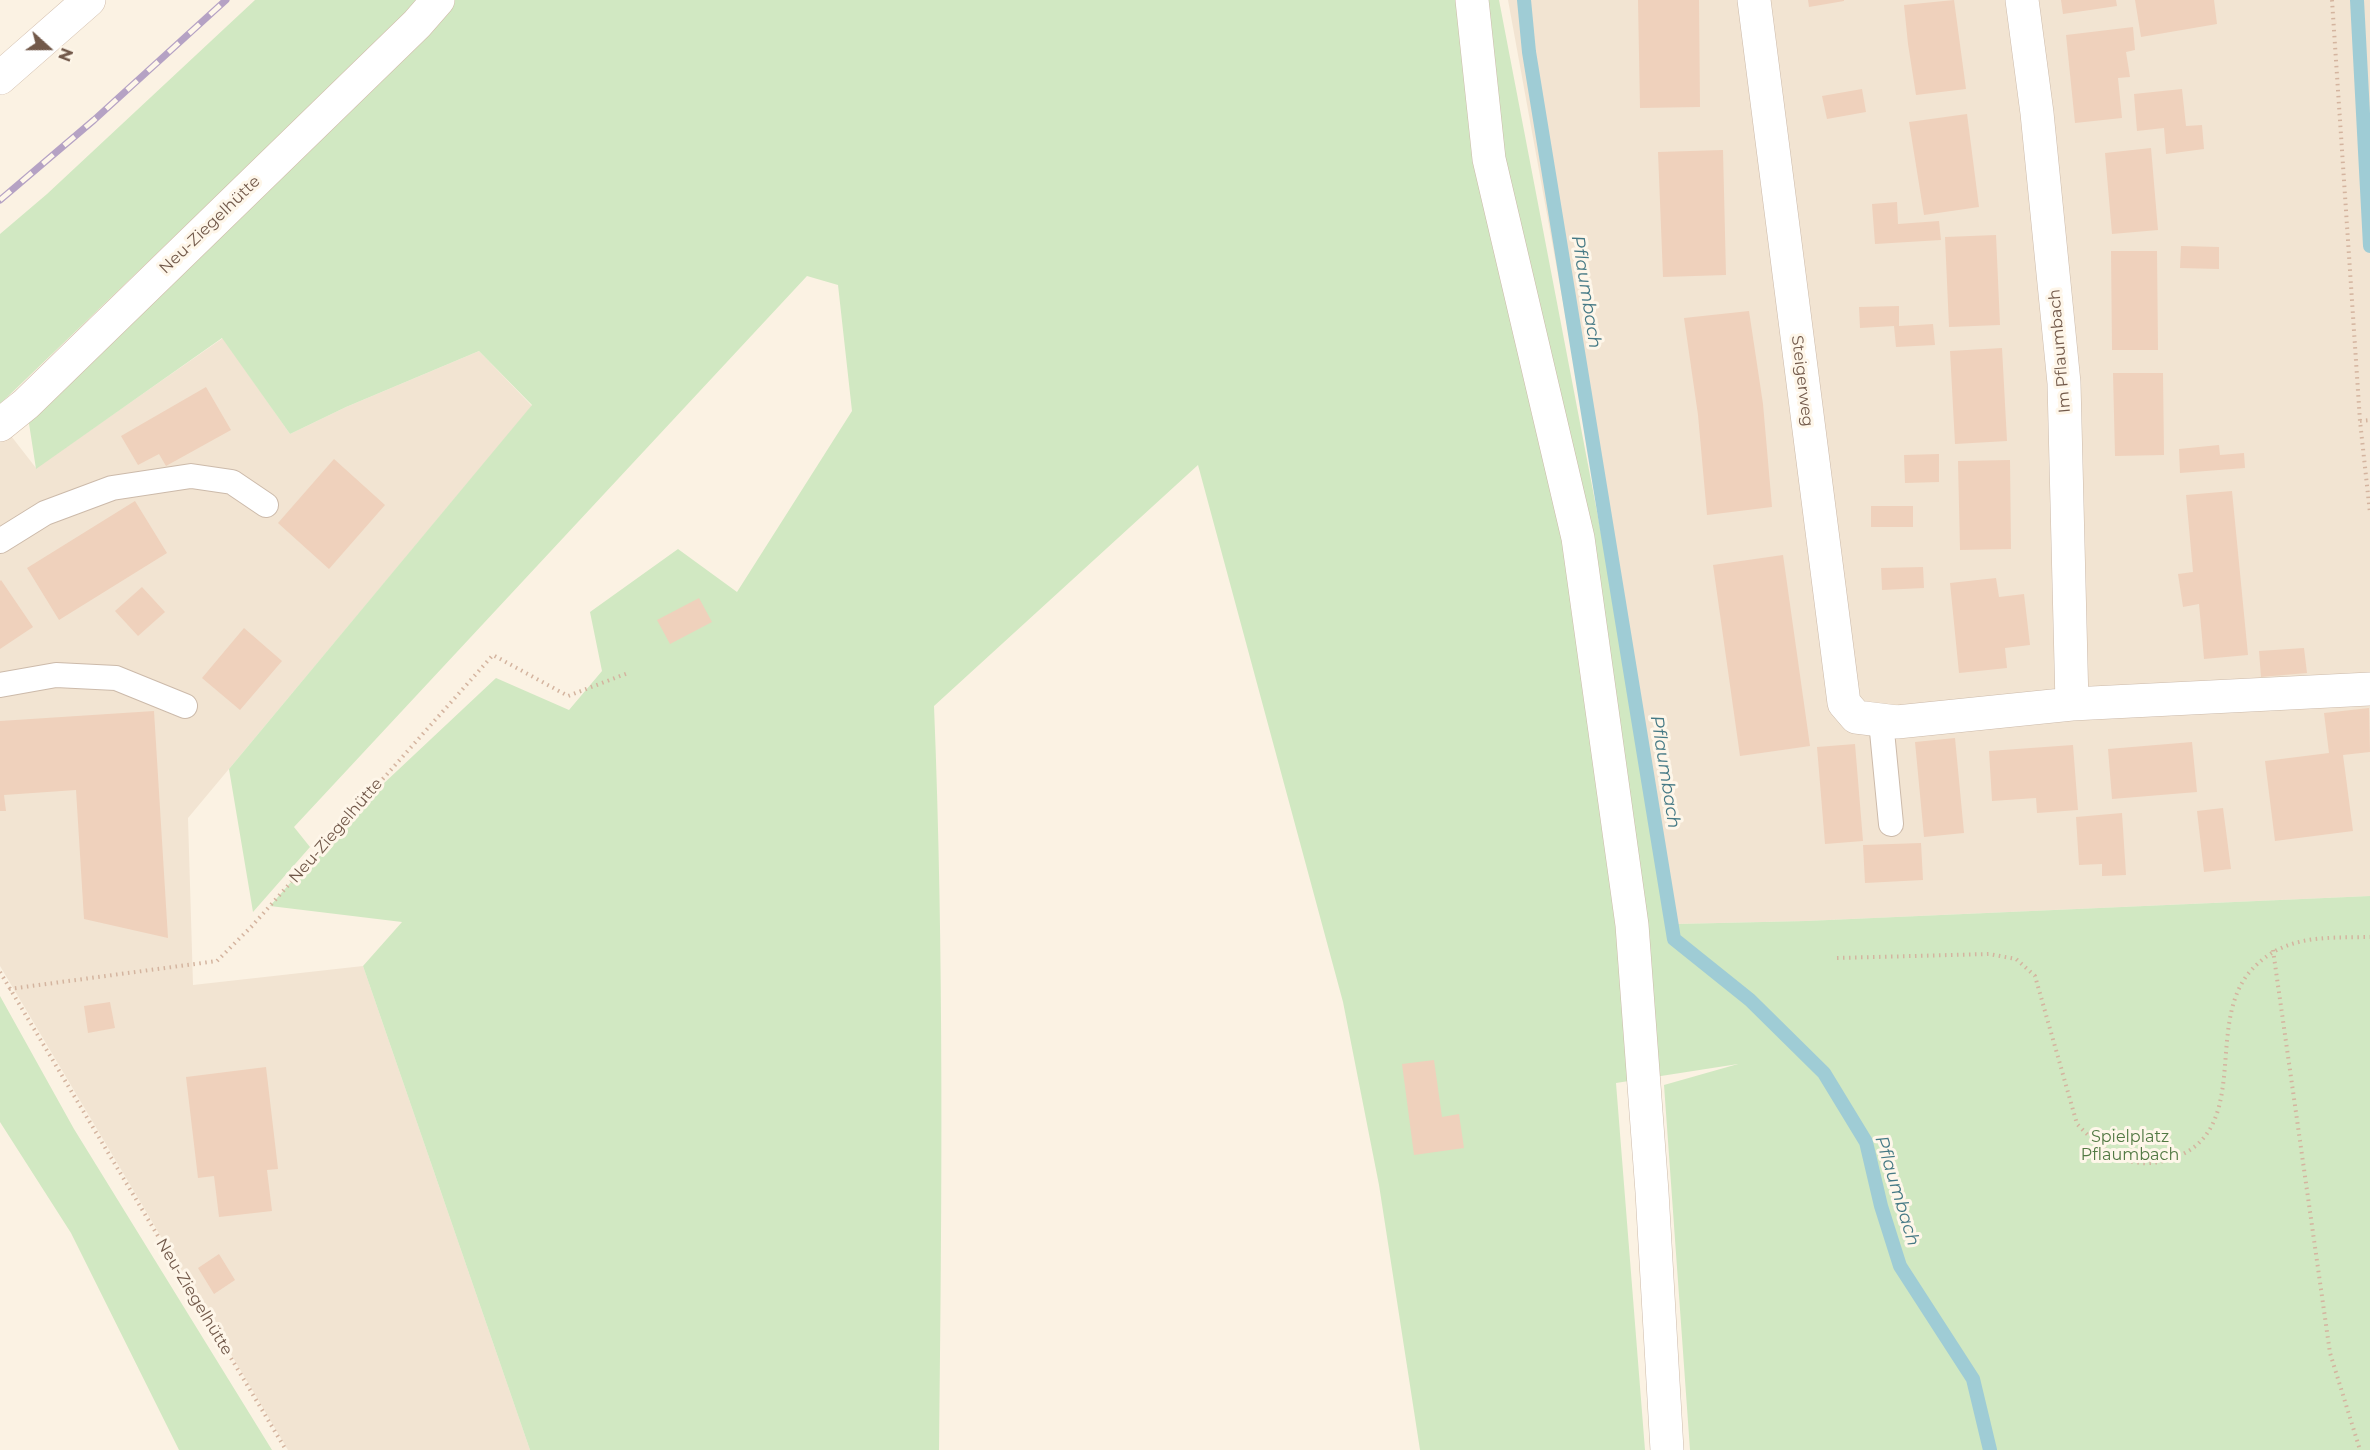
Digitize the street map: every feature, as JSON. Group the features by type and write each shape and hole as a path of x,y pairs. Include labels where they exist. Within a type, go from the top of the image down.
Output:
{"street":[{"path":"0,78 89,0"},
{"path":"1472,0 1489,159 1578,538 1632,925 1652,1192 1667,1450"},
{"name":"Steigerweg","path":"1754,0 1844,703 1856,717 1889,722"},
{"name":"Im Pflaumbach","path":"2022,0 2037,113 2064,383 2072,704"},
{"name":"Neu-Ziegelhütte","path":"0,425 26,405 428,12"},
{"path":"1889,722 2072,704 2370,689"}],"lane":[{"path":"0,541 45,513 112,488 191,476 232,482 266,505"},
{"path":"0,685 56,675 116,678 185,706"},
{"path":"1889,722 1891,824"}],"path":[{"path":"2332,0 2360,421 2370,513"},
{"path":"2360,421 2370,420"},
{"name":"Neu-Ziegelhütte","path":"9,989 217,961 252,926 493,655 568,696 628,673"},
{"path":"1837,958 1989,954 2016,960 2035,976 2077,1124 2091,1139 2119,1159 2148,1165 2176,1158 2201,1142 2218,1114 2234,1003 2248,975 2273,950 2310,939 2370,937"},
{"path":"2273,950 2330,1353 2360,1450"},
{"name":"Neu-Ziegelhütte","path":"0,972 286,1450"}],"shaded area":[{"path":"1508,0 2370,0 2370,896 1806,921 1676,924"},
{"path":"223,338 290,434 346,407 479,351 532,406 188,818 193,985 363,966 530,1450 288,1450 0,966 0,438 8,432 36,468"}],"green space":[{"name":"Spielplatz Pflaumbach","path":"255,0 1499,0 1676,924 1806,921 2370,896 2370,1450 1690,1450 1664,1085 1738,1064 1616,1083 1645,1450 1420,1450 1379,1185 1343,1002 1198,465 934,706 941,985 939,1450 530,1450 363,966 402,922 270,906 349,816 496,678 569,710 602,671 590,612 678,549 737,592 852,411 838,285 807,276 294,827 310,847 253,912 229,769 532,405 479,351 346,407 290,434 222,338 36,469 26,404 384,35 0,404 0,234 47,194"},
{"path":"0,996 74,1129 272,1450 179,1450 71,1233 0,1122"}],"building":[{"path":"1638,0 1699,0 1700,107 1640,108"},
{"path":"1808,0 1844,0 1844,1 1809,7"},
{"path":"1954,0 1966,89 1916,95 1904,5"},
{"path":"2061,0 2116,0 2117,6 2063,14"},
{"path":"2135,0 2214,0 2217,24 2141,37"},
{"path":"2133,27 2135,50 2126,52 2130,77 2118,78 2122,118 2075,123 2066,35"},
{"path":"1862,89 1866,112 1827,119 1822,96"},
{"path":"2182,89 2186,126 2202,125 2204,149 2166,154 2164,128 2137,131 2134,94"},
{"path":"1967,114 1979,207 1924,215 1909,122"},
{"path":"2151,148 2158,230 2112,234 2105,153"},
{"path":"1723,150 1726,275 1663,277 1658,152"},
{"path":"1897,202 1898,224 1939,221 1941,240 1875,244 1872,204"},
{"path":"1996,235 2000,325 1949,327 1945,237"},
{"path":"2181,246 2219,247 2219,269 2180,268"},
{"path":"2111,251 2157,251 2158,350 2112,350"},
{"path":"1899,306 1899,326 1933,324 1935,345 1896,347 1894,326 1860,328 1859,307"},
{"path":"1749,311 1763,404 1772,507 1707,515 1698,415 1684,318"},
{"path":"2002,348 2007,441 1955,444 1950,351"},
{"path":"2113,373 2163,373 2164,455 2115,456"},
{"path":"206,387 231,430 166,466 159,454 138,465 121,436"},
{"path":"2219,445 2220,455 2244,453 2245,468 2180,473 2179,449"},
{"path":"1939,454 1939,482 1905,483 1904,455"},
{"path":"334,459 385,505 329,569 278,523"},
{"path":"2010,460 2011,549 1960,550 1958,461"},
{"path":"2232,491 2248,655 2204,659 2199,604 2183,607 2178,574 2193,572 2186,495"},
{"path":"135,501 167,553 59,620 27,568"},
{"path":"1871,506 1913,506 1913,527 1871,527"},
{"path":"1783,555 1810,746 1740,756 1713,565"},
{"path":"1923,567 1924,588 1882,590 1881,568"},
{"path":"1996,578 1999,597 2024,594 2030,645 2005,648 2007,668 1959,673 1950,583"},
{"path":"0,581 33,627 0,649"},
{"path":"142,587 165,612 138,636 115,611"},
{"path":"699,598 712,622 670,644 657,620"},
{"path":"244,628 282,661 240,710 202,678"},
{"path":"2304,648 2307,673 2261,677 2259,651"},
{"path":"2369,708 2370,752 2343,755 2353,831 2275,841 2265,761 2329,753 2324,713"},
{"path":"154,711 168,938 84,919 76,790 4,795 6,811 0,811 0,721"},
{"path":"1955,738 1964,833 1924,837 1915,742"},
{"path":"2192,742 2197,792 2112,799 2108,749"},
{"path":"1855,744 1863,841 1825,844 1817,747"},
{"path":"2073,745 2078,810 2037,813 2036,798 1992,801 1989,751"},
{"path":"2223,808 2231,869 2204,872 2197,811"},
{"path":"2122,813 2126,875 2102,876 2102,864 2079,865 2076,817"},
{"path":"1921,843 1923,880 1865,883 1863,845"},
{"path":"110,1002 115,1028 88,1033 84,1006"},
{"path":"1434,1060 1442,1117 1459,1114 1464,1148 1414,1155 1402,1064"},
{"path":"266,1067 278,1169 267,1170 272,1211 219,1217 214,1176 198,1178 186,1077"},
{"path":"219,1254 235,1280 214,1294 198,1268"}],"waterway":[{"name":"Pflaumbach","path":"1524,0 1529,52 1674,939 1750,1000 1824,1073 1866,1142 1881,1206 1900,1266 1973,1379 1990,1450"},
{"path":"2357,0 2370,246"}],"railway":[{"path":"0,200 94,120 226,0"}]}
